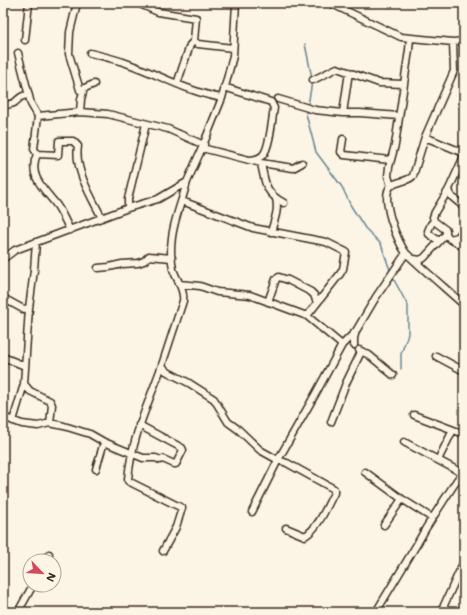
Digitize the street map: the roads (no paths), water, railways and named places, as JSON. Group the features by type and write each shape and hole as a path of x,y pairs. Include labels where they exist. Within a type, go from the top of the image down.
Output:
{"street":[{"path":"25,40 29,3"},
{"path":"77,3 70,32 69,54 80,90 83,92 80,112"},
{"path":"143,3 142,5 158,12 196,18 194,41 190,45 177,84"},
{"path":"163,551 176,527 182,508 128,481 131,453 139,425 162,365 183,301 183,293 174,269 172,258 171,250 173,225 187,182 222,98 233,56 236,3"},
{"path":"330,3 401,37 453,42 464,41"},
{"path":"391,186 388,176 390,160 395,145 410,38"},
{"path":"194,41 198,44 233,48"},
{"path":"453,42 454,71 425,138 413,176 410,179 391,186 388,190 386,198 388,210 406,253 464,305"},
{"path":"90,53 126,63 209,96 222,98"},
{"path":"18,54 31,104 38,116 34,149 37,154"},
{"path":"312,80 337,68 379,83 403,84"},
{"path":"343,113 349,72"},
{"path":"80,90 94,84"},
{"path":"224,87 271,102 273,104 274,108 270,134 263,155 262,164 269,192 276,199 284,203"},
{"path":"3,106 14,102 17,98 26,95 29,96"},
{"path":"278,99 315,110 399,116"},
{"path":"38,116 80,112 108,114 168,129 203,146 262,164 293,168 302,163"},
{"path":"128,208 128,199 146,124"},
{"path":"425,138 464,155 449,189 435,212 434,222 431,224 428,231 429,234 439,241"},
{"path":"343,139 341,152 344,155 390,160"},
{"path":"37,154 58,155 59,141 73,141 78,146 77,154 84,183 102,218"},
{"path":"37,154 34,162 34,174 36,180 55,203 70,230"},
{"path":"248,160 255,160 263,155"},
{"path":"3,260 15,250 128,208 158,199 187,182"},
{"path":"449,189 451,196 464,207"},
{"path":"271,232 276,213 276,199"},
{"path":"182,201 253,228 326,242 346,252 343,269 340,274 307,316"},
{"path":"434,222 446,230 446,234 450,239 464,247"},
{"path":"450,239 458,237 464,229"},
{"path":"414,259 420,260 424,258 446,234"},
{"path":"13,421 24,384 29,308 36,242"},
{"path":"354,345 356,331 376,297 406,253"},
{"path":"98,268 138,263 144,261 149,256 172,258"},
{"path":"268,302 276,279 279,277 288,280 314,294 317,303"},
{"path":"179,284 200,286 217,292 250,295 307,316 343,343 354,345 361,352 369,355 393,376"},
{"path":"3,298 23,309 29,308"},
{"path":"252,512 278,460 313,400 343,343 356,331"},
{"path":"331,422 346,383 361,352"},
{"path":"436,356 464,371"},
{"path":"3,357 25,366"},
{"path":"162,365 166,371 189,383 214,399 228,422 239,430 260,450 334,489 334,493 321,518 309,533 305,536 286,528"},
{"path":"24,384 30,391 50,401 52,405 50,423"},
{"path":"414,415 464,434"},
{"path":"3,417 22,424 38,426 50,423 74,428 143,458 163,459 176,464 183,450 182,448 139,425"},
{"path":"438,460 453,430"},
{"path":"96,469 104,442"},
{"path":"376,612 456,480 464,473 404,442"},
{"path":"366,472 402,499 432,518"},
{"path":"384,525 402,499"},
{"path":"441,612 464,561"},
{"path":"18,612 29,593"}],"waterway":[{"path":"305,44 312,78"},
{"path":"308,105 312,82"},
{"path":"307,109 306,114 316,152 342,187 351,206 365,228 381,244 391,273"},
{"path":"392,276 408,306 408,334 401,354 401,369"}]}
